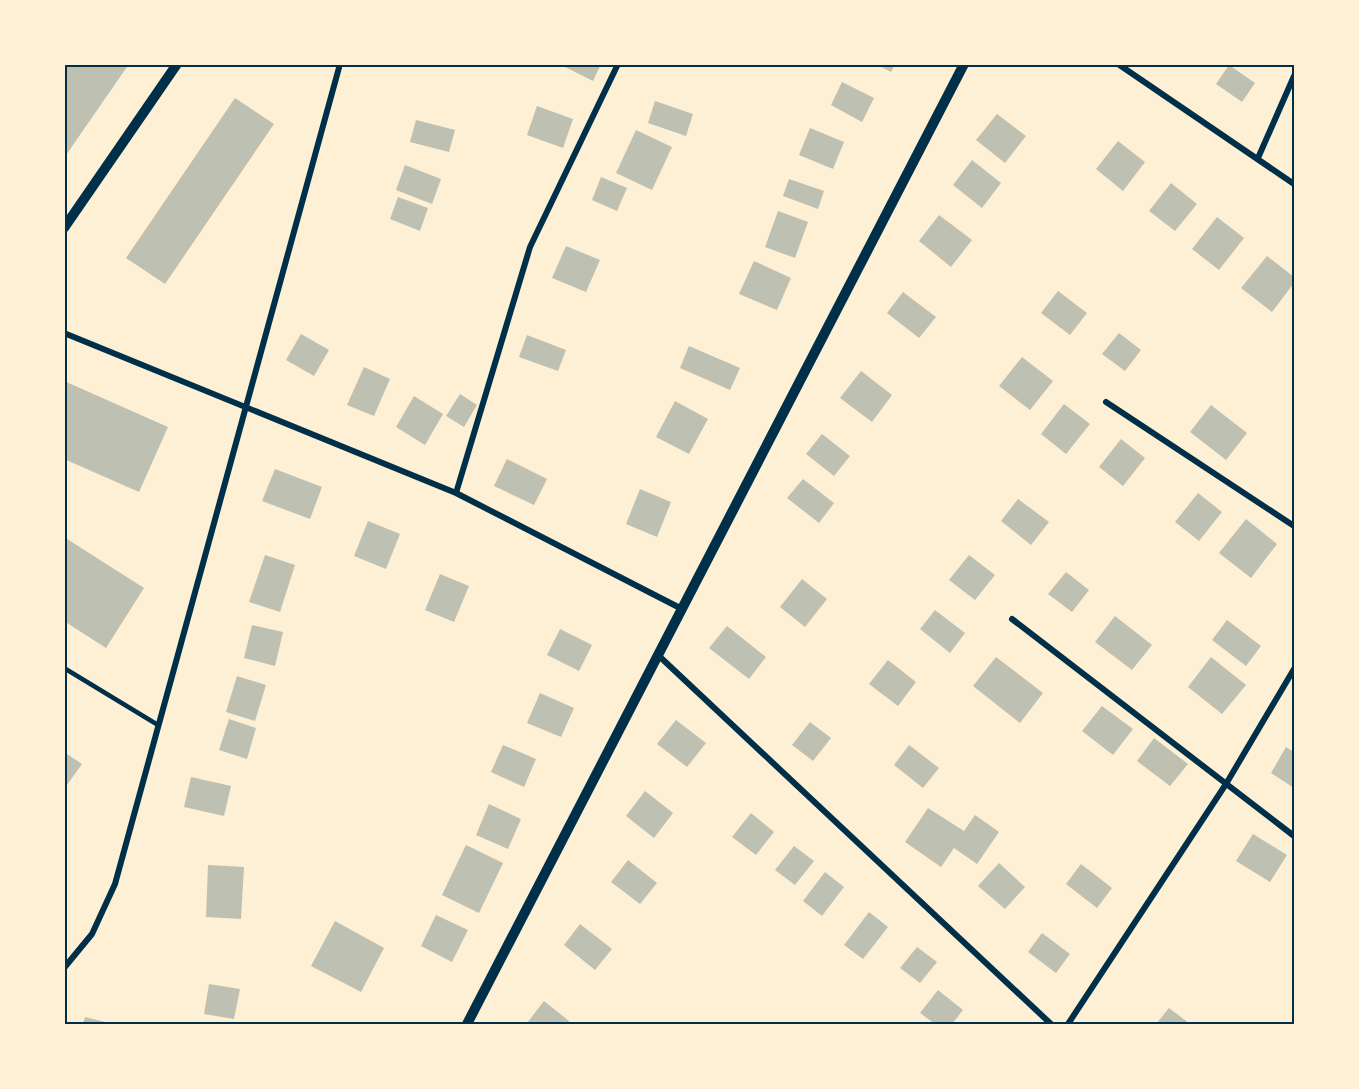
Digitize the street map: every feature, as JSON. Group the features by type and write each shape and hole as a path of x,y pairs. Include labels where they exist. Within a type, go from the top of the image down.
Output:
{"street":[{"path":"64,228 177,64"},
{"path":"64,968 92,934 115,884 340,64"},
{"path":"456,493 530,248 618,64"},
{"path":"467,1024 964,64"},
{"path":"1118,64 1294,184"},
{"path":"1258,158 1294,76"},
{"path":"64,333 245,409 456,493 683,609"},
{"path":"1106,402 1294,526"},
{"path":"1012,619 1294,836"},
{"path":"659,656 1051,1024"},
{"path":"1068,1024 1226,784 1294,669"}],"lane":[{"path":"64,668 158,725"}],"building":[{"path":"64,64 129,64 64,158"},
{"path":"559,64 601,64 593,81"},
{"path":"876,64 895,64 891,72"},
{"path":"1229,65 1255,83 1242,102 1216,84"},
{"path":"842,82 874,98 862,122 831,105"},
{"path":"235,98 274,124 165,284 126,258"},
{"path":"655,101 693,114 686,136 648,123"},
{"path":"537,106 573,119 563,148 527,135"},
{"path":"997,114 1026,136 1005,163 976,140"},
{"path":"416,120 455,130 449,152 410,142"},
{"path":"810,128 844,142 833,169 799,155"},
{"path":"636,130 672,147 652,190 616,173"},
{"path":"1118,141 1145,162 1123,191 1096,169"},
{"path":"972,160 1001,183 982,208 953,185"},
{"path":"405,165 441,179 432,204 396,190"},
{"path":"601,177 627,188 617,211 592,200"},
{"path":"789,179 824,191 818,209 783,196"},
{"path":"1171,183 1197,204 1175,231 1149,211"},
{"path":"398,197 428,208 420,231 390,219"},
{"path":"778,211 808,222 795,258 765,247"},
{"path":"939,215 972,240 951,267 919,241"},
{"path":"1217,217 1244,238 1219,270 1192,249"},
{"path":"566,246 600,260 586,292 552,278"},
{"path":"1267,256 1294,277 1294,283 1272,312 1241,288"},
{"path":"754,261 791,278 777,310 739,294"},
{"path":"1058,291 1087,313 1070,335 1041,313"},
{"path":"903,292 936,317 919,338 887,313"},
{"path":"1119,333 1141,350 1125,371 1102,354"},
{"path":"301,334 329,350 314,376 286,360"},
{"path":"527,335 566,350 558,371 519,357"},
{"path":"689,346 740,368 730,390 680,368"},
{"path":"1022,357 1053,381 1030,410 999,386"},
{"path":"364,367 390,379 374,416 347,405"},
{"path":"861,371 892,395 872,422 840,398"},
{"path":"64,381 168,427 139,492 64,459"},
{"path":"460,394 477,405 464,427 446,416"},
{"path":"414,396 443,414 425,445 396,427"},
{"path":"675,401 708,419 689,454 656,437"},
{"path":"1064,404 1090,424 1066,454 1041,434"},
{"path":"1211,405 1247,433 1226,460 1190,432"},
{"path":"822,434 850,456 834,476 806,454"},
{"path":"1121,439 1145,458 1123,486 1099,467"},
{"path":"507,459 547,479 534,505 494,486"},
{"path":"275,469 322,487 310,519 262,501"},
{"path":"803,479 834,503 819,523 787,498"},
{"path":"640,489 671,502 657,537 626,524"},
{"path":"1198,493 1222,512 1199,541 1175,522"},
{"path":"1018,499 1049,522 1031,545 1001,521"},
{"path":"1246,519 1277,544 1251,578 1219,553"},
{"path":"368,521 400,534 386,569 354,556"},
{"path":"64,537 144,588 106,648 64,621"},
{"path":"265,555 295,565 280,612 249,602"},
{"path":"969,555 995,575 975,600 949,580"},
{"path":"1066,572 1089,590 1072,612 1048,594"},
{"path":"440,574 469,586 454,622 425,610"},
{"path":"802,579 827,599 805,627 780,607"},
{"path":"935,610 965,633 950,653 920,629"},
{"path":"1115,616 1152,645 1132,670 1095,642"},
{"path":"1227,620 1261,646 1246,666 1212,640"},
{"path":"252,625 283,632 275,666 244,658"},
{"path":"727,626 766,657 749,679 709,648"},
{"path":"560,629 592,645 579,671 547,655"},
{"path":"996,657 1043,693 1020,723 973,686"},
{"path":"1211,657 1246,685 1222,714 1188,687"},
{"path":"888,660 916,682 898,706 869,684"},
{"path":"237,676 266,685 255,721 226,712"},
{"path":"540,693 574,708 561,737 527,723"},
{"path":"1102,706 1133,729 1113,755 1082,731"},
{"path":"229,719 256,728 247,759 219,750"},
{"path":"676,720 706,743 687,767 657,744"},
{"path":"810,722 831,738 813,761 792,745"},
{"path":"1154,738 1188,764 1170,786 1137,761"},
{"path":"503,745 536,759 524,787 491,772"},
{"path":"909,745 939,768 923,788 894,765"},
{"path":"1286,747 1294,752 1294,788 1271,773"},
{"path":"64,752 82,764 64,789"},
{"path":"191,777 231,786 224,816 184,807"},
{"path":"645,791 673,813 654,838 626,816"},
{"path":"489,804 521,819 508,849 476,835"},
{"path":"928,808 964,831 975,815 999,832 977,864 954,848 941,867 905,842"},
{"path":"751,813 774,832 756,855 732,837"},
{"path":"1253,834 1287,855 1270,882 1236,861"},
{"path":"466,845 503,863 479,913 442,895"},
{"path":"794,846 814,861 795,885 775,870"},
{"path":"628,860 657,883 640,904 611,882"},
{"path":"999,863 1025,887 1005,909 978,886"},
{"path":"1081,864 1112,888 1097,908 1066,884"},
{"path":"208,865 244,867 241,919 206,917"},
{"path":"825,872 844,887 822,916 803,901"},
{"path":"869,912 888,927 863,959 844,945"},
{"path":"436,915 468,930 452,962 421,946"},
{"path":"335,921 384,948 361,992 311,966"},
{"path":"580,924 612,949 595,970 564,945"},
{"path":"1042,933 1070,954 1056,973 1028,952"},
{"path":"917,947 937,962 920,983 900,968"},
{"path":"209,984 240,989 234,1019 204,1014"},
{"path":"938,990 963,1010 952,1024 935,1024 920,1013"},
{"path":"544,1001 569,1021 567,1024 527,1023"},
{"path":"1169,1008 1190,1024 1156,1024"},
{"path":"85,1017 113,1024 83,1024"}]}
